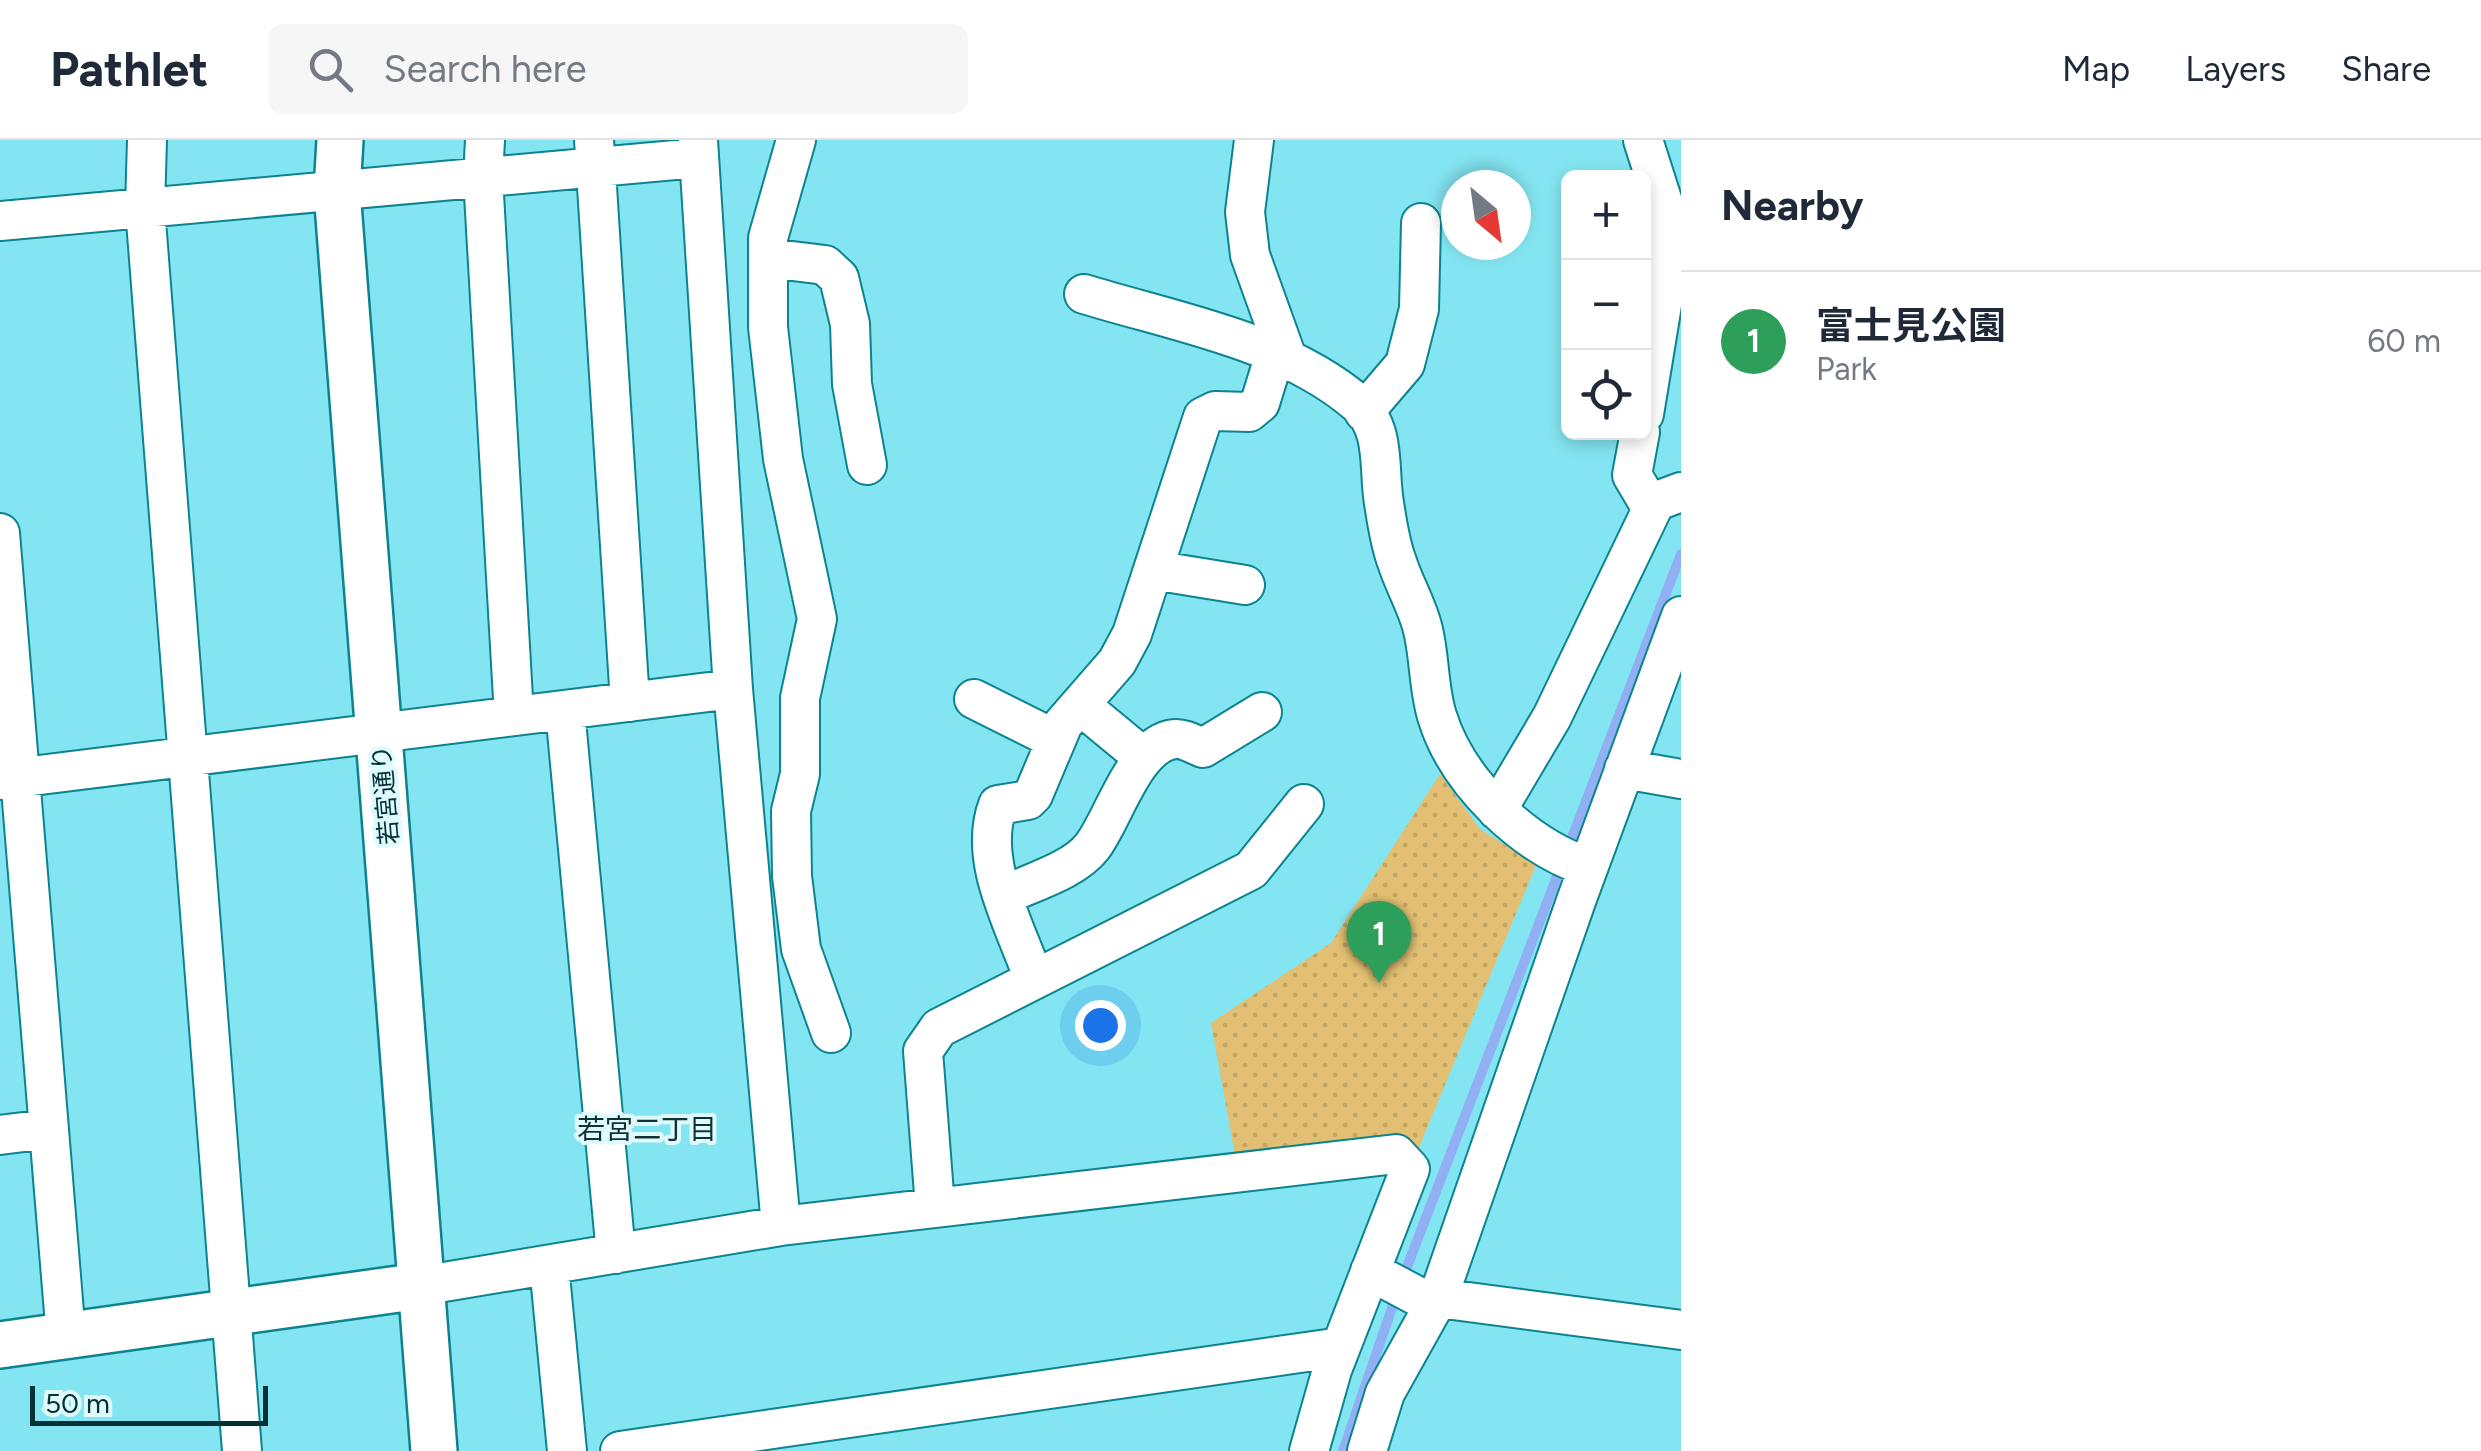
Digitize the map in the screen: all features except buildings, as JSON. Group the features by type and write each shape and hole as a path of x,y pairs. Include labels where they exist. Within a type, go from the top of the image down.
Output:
{"street":[{"path":"147,140 146,208 242,1451"},
{"name":"若宮通り","path":"340,140 336,191 434,1451"},
{"path":"796,140 768,238 768,327 783,458 818,619 800,698 800,774 791,810 792,876 801,949 831,1033"},
{"path":"1033,977 992,860 991,824 998,806 1028,800 1033,794 1056,740 1117,662 1153,570 1202,417 1215,412 1249,412 1260,403 1281,356 1250,255 1245,212 1254,140"},
{"path":"1643,140 1666,212 1669,262 1651,371"},
{"path":"0,221 336,191 484,159 697,149 733,689 781,1226"},
{"path":"594,154 630,702"},
{"path":"484,159 514,716"},
{"path":"1364,412 1405,364 1419,309 1421,223"},
{"path":"768,258 825,265 839,278 850,324 852,384 867,465"},
{"path":"1084,294 1281,356 1364,412 1381,442 1380,481 1387,518 1396,560 1423,628 1426,673 1438,720 1478,789 1498,810 1560,858 1588,867"},
{"path":"1498,810 1667,500 1632,475 1639,440"},
{"path":"0,533 16,946 48,1129 66,1336"},
{"path":"1153,570 1245,585"},
{"path":"1366,1451 1385,1393 1436,1302 1588,867 1681,616"},
{"path":"10,778 733,689"},
{"path":"974,700 1056,740"},
{"path":"1080,705 1143,758"},
{"path":"565,710 616,1254"},
{"path":"1005,895 1074,862 1092,848 1143,758 1160,743 1178,738 1204,748 1262,712"},
{"path":"1624,769 1681,779"},
{"path":"936,1207 923,1051 938,1028 1250,870 1304,804"},
{"path":"0,1135 48,1129"},
{"path":"0,1345 420,1286 781,1226 1396,1154 1410,1169 1340,1347 1309,1451"},
{"path":"549,1264 567,1451"},
{"path":"1370,1270 1436,1302 1681,1330"},
{"path":"620,1451 1340,1347"}],"shaded area":[{"path":"1440,774 1480,829 1536,865 1410,1169 1238,1172 1211,1023 1331,943"}],"waterway":[{"path":"1402,1280 1681,554"},
{"path":"1343,1451 1396,1296"}],"place":[{"name":"富士見公園","path":"1379,983"}],"district":[{"name":"若宮二丁目","path":"647,1129"}]}
